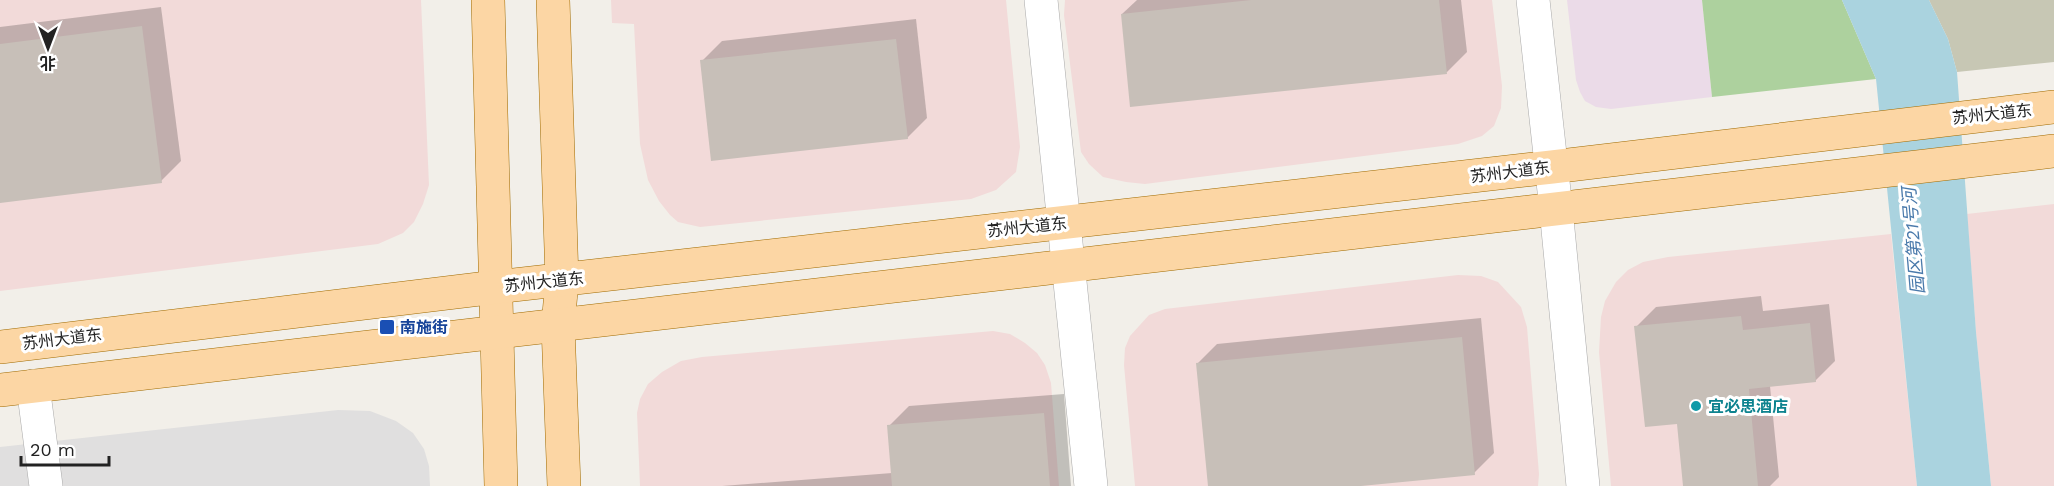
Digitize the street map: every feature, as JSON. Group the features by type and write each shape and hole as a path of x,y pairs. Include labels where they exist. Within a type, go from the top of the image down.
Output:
{"main road":[{"path":"488,0 501,486"},
{"path":"553,0 562,280 558,326 564,486"},
{"name":"苏州大道东","path":"0,347 496,287 1552,167 2054,107"},
{"path":"0,390 2054,151"}],"street":[{"path":"1041,0 1091,486"},
{"path":"1533,0 1552,167 1583,486"},
{"path":"33,386 46,486"}],"shaded area":[{"path":"0,0 421,0 429,185 414,222 403,233 378,244 0,291"},
{"path":"611,0 1006,0 1020,147 1016,172 996,190 971,199 700,227 678,222 659,201 648,180 640,144 634,24 612,23"},
{"path":"1065,0 1492,0 1502,86 1501,108 1494,126 1482,136 1458,144 1145,184 1103,177 1089,164 1081,152 1064,15"},
{"path":"1567,0 1702,0 1712,97 1611,109 1596,107 1585,101 1576,80"},
{"path":"1929,0 2054,0 2054,62 1957,72 1948,39"},
{"path":"2054,204 2054,486 1991,486 1967,214"},
{"path":"1891,234 1917,486 1611,486 1599,352 1601,317 1605,301 1616,282 1628,270 1643,262 1668,257"},
{"path":"1458,275 1481,276 1498,282 1521,307 1527,327 1539,474 1538,486 1135,486 1124,365 1125,348 1130,336 1149,315 1165,309"},
{"path":"993,331 1010,334 1025,343 1037,353 1045,365 1051,383 1059,486 640,486 637,413 640,399 648,384 662,372 681,361 702,357"},
{"path":"338,410 370,411 396,421 413,433 424,449 429,466 430,486 0,486 0,447"}],"green space":[{"path":"1702,0 1842,0 1876,79 1712,97"}],"water":[{"name":"园区第21号河","path":"1842,0 1929,0 1948,39 1957,72 1976,332 1991,486 1917,486 1876,79"}],"building":[{"path":"1251,0 1439,0 1447,74 1130,107 1121,14"},
{"path":"142,26 162,183 0,203 0,44"},
{"path":"896,39 908,139 711,161 700,60"},
{"name":"宜必思酒店","path":"1741,316 1743,330 1810,323 1816,382 1749,389 1758,486 1683,486 1677,424 1645,427 1634,326"},
{"path":"1462,337 1475,475 1361,486 1208,486 1196,363"},
{"path":"1044,413 1050,486 892,486 887,425"}],"place":[{"name":"南施街","path":"387,327"},
{"name":"宜必思酒店","path":"1696,406"}]}
